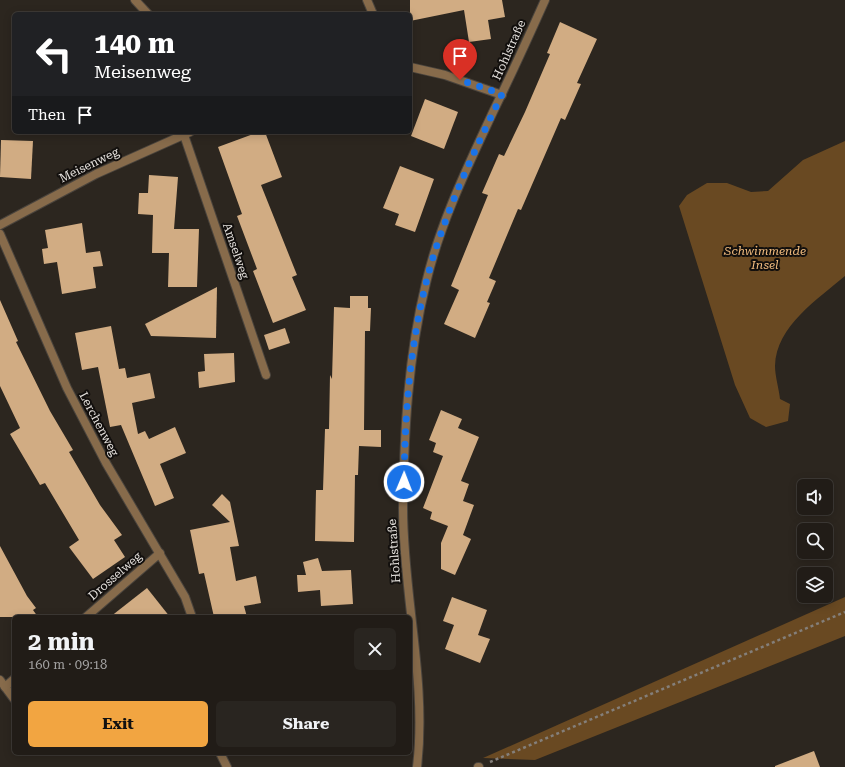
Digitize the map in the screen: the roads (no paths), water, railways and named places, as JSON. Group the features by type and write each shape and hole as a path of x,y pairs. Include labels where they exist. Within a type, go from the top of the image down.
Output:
{"street":[{"path":"135,0 146,12"},
{"path":"367,0 372,12"},
{"name":"Hohlstraße","path":"411,615 403,511 404,452 416,332 426,282 442,229 461,179 545,0"},
{"path":"412,67 446,75 502,94"},
{"name":"Meisenweg","path":"0,225 96,174 185,134"},
{"name":"Amselweg","path":"187,134 266,375"},
{"name":"Lerchenweg","path":"0,234 67,388 106,463 185,598 191,615"},
{"name":"Drosselweg","path":"88,615 160,553"},
{"name":"Hohlstraße","path":"412,627 417,678 419,753 417,767"},
{"path":"12,680 2,684 12,696"},
{"path":"221,755 227,767"}],"park label":[{"name":"Schwimmende Insel","path":"765,258"}]}
